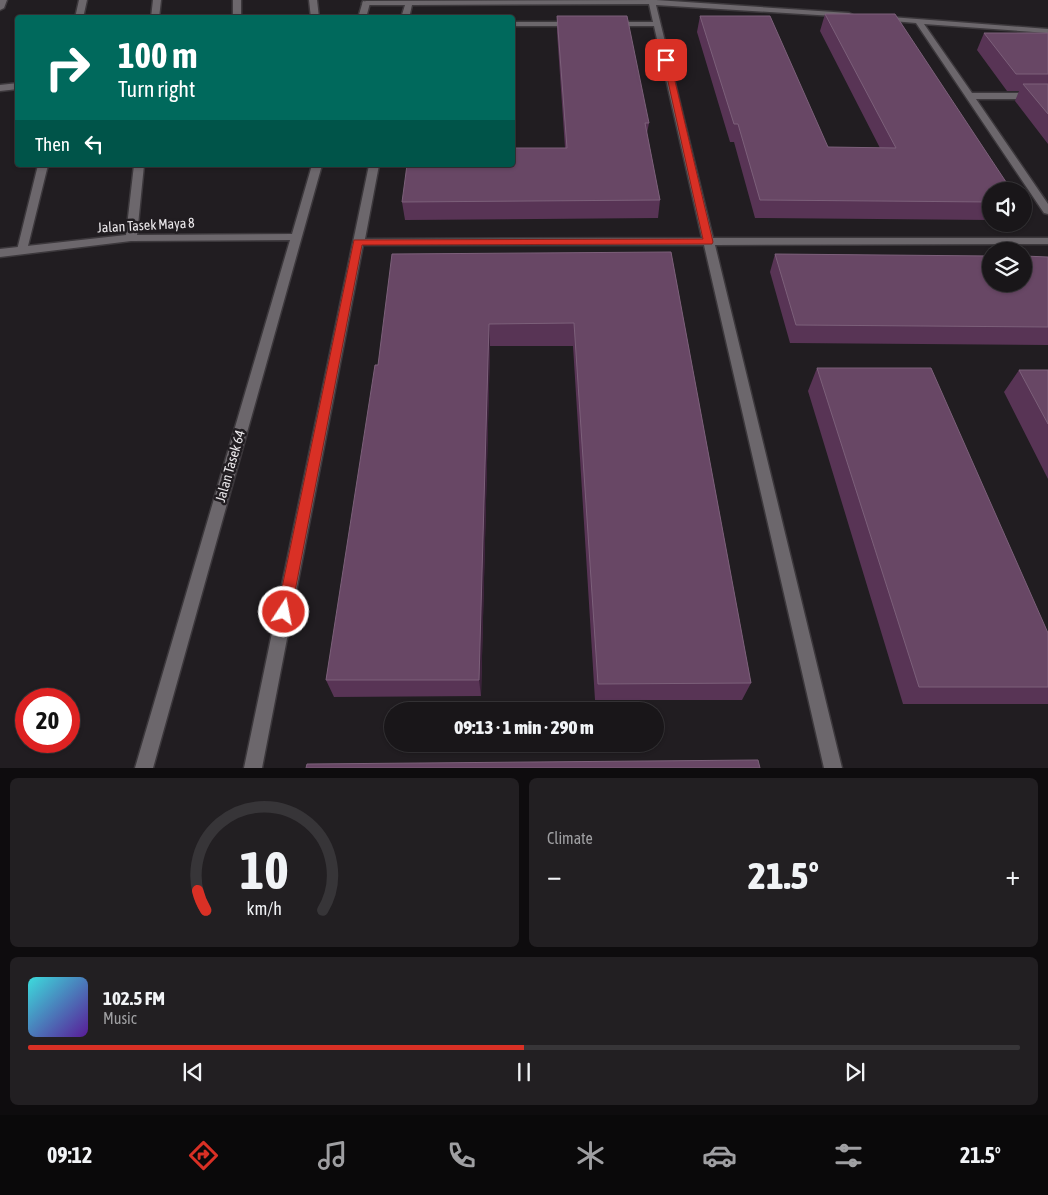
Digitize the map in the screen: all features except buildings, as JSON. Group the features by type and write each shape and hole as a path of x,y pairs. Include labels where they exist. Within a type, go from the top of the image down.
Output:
{"street":[{"path":"0,8 3,0"},
{"path":"80,15 83,0"},
{"path":"156,15 157,0"},
{"path":"237,0 237,15"},
{"path":"313,0 315,15"},
{"path":"652,2 834,768"},
{"path":"363,15 366,3 652,2 858,16"},
{"path":"406,15 409,3"},
{"path":"868,17 1048,31"},
{"path":"918,20 1048,211"},
{"path":"515,24 580,24"},
{"path":"599,24 657,24"},
{"path":"0,88 15,86"},
{"path":"969,96 1048,96"},
{"path":"22,250 43,167"},
{"path":"131,238 139,167"},
{"name":"Jalan Tasek 64","path":"144,768 294,237 316,167"},
{"path":"253,768 374,167"},
{"name":"Jalan Tasek Maya 8","path":"0,252 131,238 294,237"},
{"path":"358,242 1048,241"}],"route":[{"path":"284,612 358,242 709,242 666,60"}]}
